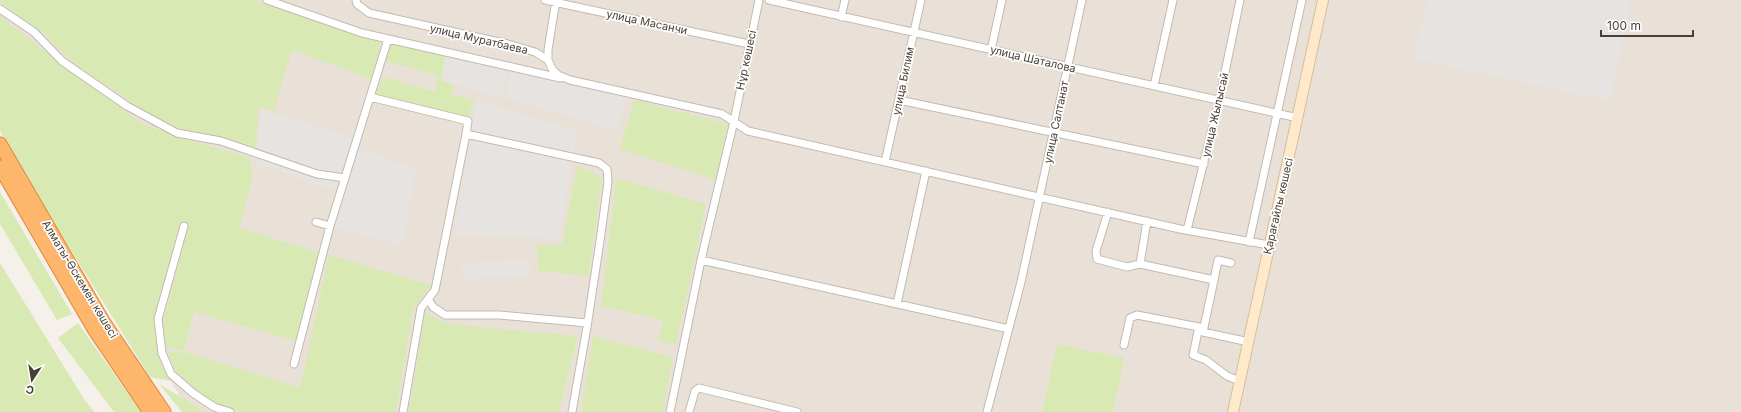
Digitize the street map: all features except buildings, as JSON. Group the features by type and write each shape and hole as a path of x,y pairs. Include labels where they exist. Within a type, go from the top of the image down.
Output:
{"highway":[{"name":"Алматы-Өскемен көшесі","path":"0,144 104,322 164,412"},
{"name":"Алматы-Өскемен көшесі","path":"0,168 94,329 150,412"}],"street":[{"path":"267,0 362,33 570,80"},
{"name":"улица Масанчи","path":"546,0 749,44"},
{"name":"Нұр көшесі","path":"670,412 701,260 734,121 759,0"},
{"name":"улица Шаталова","path":"769,0 1298,118"},
{"path":"841,17 845,0"},
{"name":"улица Билим","path":"886,162 921,0"},
{"path":"991,50 1002,0"},
{"name":"улица Салтанат","path":"987,412 1021,282 1082,0"},
{"path":"1154,86 1173,0"},
{"name":"улица Жылысай","path":"1187,230 1219,100 1240,0"},
{"path":"1250,242 1302,0"},
{"name":"Қарағайлы көшесі","path":"1233,412 1323,0"},
{"path":"548,60 548,50 556,1"},
{"name":"улица Муратбаева","path":"356,2 369,14 508,44 535,52 548,60 555,72 570,80 722,114 748,131 1040,198 1187,230 1269,245"},
{"path":"0,8 34,32 62,61 127,106 177,133 221,142 317,174 345,178"},
{"path":"294,364 330,226 388,39"},
{"path":"370,97 468,121 435,290 420,308 403,412"},
{"path":"899,100 1204,164"},
{"path":"466,134 599,163 607,169 608,182 588,323 572,412"},
{"path":"897,304 926,171"},
{"path":"1108,212 1096,251 1097,259 1126,267 1140,264 1214,280"},
{"path":"1140,264 1146,221"},
{"path":"316,222 330,226"},
{"path":"184,226 158,319 162,353 171,374 193,393 214,407 230,412"},
{"path":"701,260 1009,329"},
{"path":"1231,263 1218,260 1194,355 1206,360 1227,376 1240,381"},
{"path":"428,299 433,307 446,315 500,315 588,323"},
{"path":"1124,345 1130,318 1136,315 1202,327"},
{"path":"1202,327 1203,332 1249,342"},
{"path":"689,412 695,391 699,388 797,412"}],"shaded area":[{"path":"0,0 1741,0 1741,412 189,412 66,205 0,90"},
{"path":"1427,0 1631,0 1610,101 1414,59"},
{"path":"446,55 507,70 501,98 441,80"},
{"path":"510,67 628,93 617,130 505,98"},
{"path":"476,100 577,131 559,239 454,235"},
{"path":"262,110 351,137 336,191 254,162"},
{"path":"358,149 416,169 402,246 337,228"},
{"path":"529,260 531,276 463,279 461,263"}],"green space":[{"path":"0,0 252,0 381,43 371,79 292,50 274,111 259,107 256,150 226,140 162,125 117,92 78,67 44,34 0,2"},
{"path":"0,16 76,76 141,123 187,140 249,157 253,176 239,228 318,252 296,341 194,312 184,351 165,347 163,322 189,224 180,222 154,322 162,366 171,381 150,377 42,204 0,131"},
{"path":"391,44 446,55 441,80 454,84 452,95 473,100 469,117 375,95 383,77 436,92 437,75 385,61"},
{"path":"634,100 728,124 715,180 620,149"},
{"path":"577,166 602,177 589,276 538,271 537,245 562,245"},
{"path":"616,178 706,204 676,345 658,341 663,320 601,306"},
{"path":"0,192 72,314 57,320 0,224"},
{"path":"329,255 431,285 413,310 396,412 241,412 215,405 175,371 168,352 190,353 300,388"},
{"path":"0,263 84,399 94,412 0,412"},
{"path":"425,313 448,324 578,336 559,412 409,412"},
{"path":"78,323 141,412 114,412 58,338"},
{"path":"593,336 673,357 663,412 581,412"},
{"path":"1057,344 1124,358 1113,412 1042,412"},
{"path":"159,384 206,412 182,412"}]}
